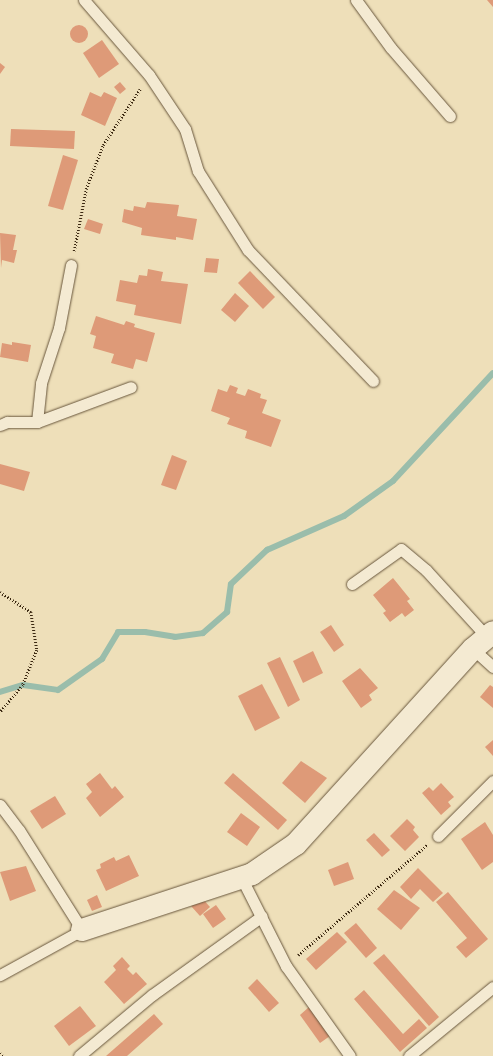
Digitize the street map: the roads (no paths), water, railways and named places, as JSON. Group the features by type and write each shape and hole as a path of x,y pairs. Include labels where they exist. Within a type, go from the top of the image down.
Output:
{"street":[{"path":"82,930 252,874 296,844 484,639"}],"lane":[{"path":"84,0 149,75 185,129 198,171 248,250 373,381"},
{"path":"356,0 391,48 450,116"},
{"path":"37,422 42,383 59,328 71,265"},
{"path":"0,425 7,422 37,422 131,387"},
{"path":"352,584 401,550 426,570 484,639 493,667"},
{"path":"438,836 493,782"},
{"path":"0,804 19,830 82,930 0,975"},
{"path":"241,877 286,966 350,1056"},
{"path":"79,1056 152,995 262,916"},
{"path":"409,1056 493,987"}],"waterway":[{"path":"0,692 23,685 58,690 102,659 118,632 145,632 175,637 203,633 227,612 231,584 267,550 344,516 393,481 493,373"}]}
